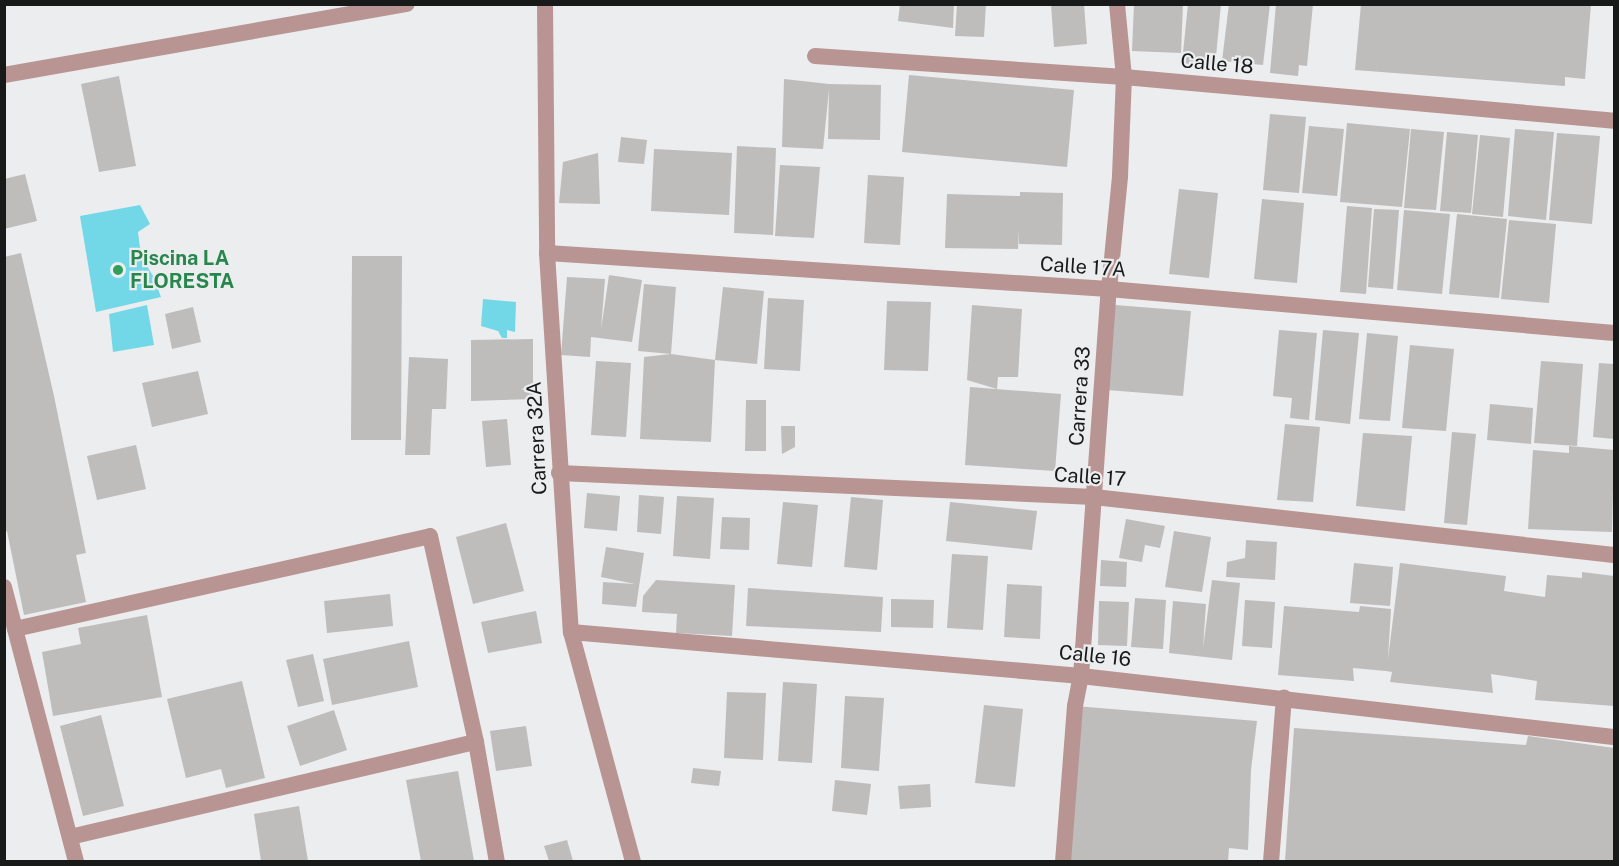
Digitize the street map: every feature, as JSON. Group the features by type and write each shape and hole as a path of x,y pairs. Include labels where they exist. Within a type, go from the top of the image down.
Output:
{"street":[{"path":"4,75 407,4"},
{"name":"Carrera 32A","path":"545,4 548,253 571,632 633,861"},
{"name":"Carrera 33","path":"1063,861 1076,706 1081,676 1108,289 1120,176 1124,77 1117,4"},
{"name":"Calle 18","path":"815,56 1124,77 1614,121"},
{"name":"Calle 17A","path":"548,253 1108,289 1614,333"},
{"name":"Calle 17","path":"560,473 1094,497 1614,555"},
{"path":"15,629 430,536 476,742 497,861"},
{"path":"4,586 76,861"},
{"name":"Calle 16","path":"571,632 1081,676 1614,737"},
{"path":"1271,861 1284,698"},
{"path":"70,837 476,742"}],"water":[{"path":"140,205 150,224 138,232 141,256 153,276 161,297 96,312 80,216"},
{"path":"483,299 516,302 515,332 507,330 507,338 502,338 498,331 481,326"},
{"path":"147,305 154,345 113,352 109,314"}],"building":[{"path":"900,4 954,4 953,28 898,21"},
{"path":"957,4 986,4 984,37 955,36"},
{"path":"1051,4 1084,4 1087,44 1054,47"},
{"path":"1134,4 1183,4 1181,53 1132,51"},
{"path":"1188,4 1221,4 1215,67 1182,63"},
{"path":"1229,4 1270,4 1263,65 1222,61"},
{"path":"1276,4 1313,4 1307,66 1299,65 1298,76 1270,73"},
{"path":"1361,4 1591,4 1585,79 1565,77 1565,86 1355,70"},
{"path":"909,75 1074,90 1067,167 902,152"},
{"path":"119,76 136,166 99,172 81,84"},
{"path":"784,79 829,84 881,85 880,140 828,139 829,89 823,149 782,147"},
{"path":"1270,114 1306,117 1299,193 1263,190"},
{"path":"1347,123 1410,129 1402,207 1340,202"},
{"path":"1309,126 1344,129 1337,196 1302,193"},
{"path":"1411,129 1444,132 1436,210 1404,208"},
{"path":"1515,129 1554,132 1546,220 1508,216"},
{"path":"1447,132 1478,135 1471,213 1440,211"},
{"path":"1557,133 1600,136 1592,224 1549,220"},
{"path":"1480,135 1510,138 1503,217 1472,214"},
{"path":"621,137 647,140 644,164 618,162"},
{"path":"737,146 776,148 773,235 734,233"},
{"path":"654,149 732,153 729,215 651,211"},
{"path":"598,153 600,204 559,203 563,162"},
{"path":"780,165 820,167 814,238 775,236"},
{"path":"25,174 37,221 4,229 4,179"},
{"path":"868,175 904,177 900,245 864,243"},
{"path":"1179,189 1218,193 1209,278 1169,274"},
{"path":"1020,192 1063,193 1062,245 1019,244 1019,230 1018,249 945,248 947,194 1020,196"},
{"path":"1262,199 1304,203 1297,283 1254,279"},
{"path":"1347,206 1372,208 1366,294 1340,292"},
{"path":"1374,209 1399,210 1393,289 1368,287"},
{"path":"1404,210 1450,214 1442,294 1397,290"},
{"path":"1457,214 1507,219 1499,298 1449,294"},
{"path":"1509,220 1556,224 1549,303 1501,299"},
{"path":"21,253 54,396 86,553 76,555 86,602 24,615 7,531 4,532 4,257"},
{"path":"352,256 402,256 401,440 351,440"},
{"path":"609,275 642,280 632,342 591,337 590,357 561,355 567,277 605,279 601,330"},
{"path":"644,284 676,287 671,354 638,351"},
{"path":"723,287 764,291 757,364 715,360"},
{"path":"768,298 804,300 800,371 764,369"},
{"path":"887,301 931,302 928,371 884,370"},
{"path":"972,305 1022,309 1018,377 998,377 997,389 967,380"},
{"path":"1115,305 1191,311 1183,396 1107,390"},
{"path":"193,307 201,342 172,349 165,314"},
{"path":"1279,330 1317,333 1309,420 1290,418 1292,398 1273,396"},
{"path":"1323,330 1359,333 1350,424 1315,420"},
{"path":"1367,333 1398,336 1390,421 1359,419"},
{"path":"533,339 533,399 471,401 471,340"},
{"path":"1410,345 1454,349 1446,431 1402,428"},
{"path":"671,354 715,360 711,442 640,439 644,357"},
{"path":"409,357 448,359 446,409 432,409 430,455 405,455"},
{"path":"596,361 631,363 626,437 591,435"},
{"path":"1541,361 1583,364 1577,446 1534,443"},
{"path":"1599,363 1614,364 1614,439 1593,437"},
{"path":"198,371 208,414 152,427 142,383"},
{"path":"970,387 1061,394 1055,471 965,465"},
{"path":"746,400 766,400 766,451 745,451"},
{"path":"1490,404 1533,408 1531,444 1487,440"},
{"path":"507,419 511,465 486,467 482,421"},
{"path":"1285,424 1320,427 1313,502 1277,500"},
{"path":"781,426 795,426 795,447 782,454"},
{"path":"1452,432 1476,434 1467,525 1444,523"},
{"path":"1363,433 1412,436 1405,511 1356,506"},
{"path":"136,445 146,489 97,500 87,456"},
{"path":"1569,446 1614,450 1612,532 1528,529 1533,450 1569,453"},
{"path":"587,493 620,496 617,531 584,528"},
{"path":"639,495 664,497 661,534 637,532"},
{"path":"677,496 714,498 710,559 673,556"},
{"path":"851,497 883,500 877,570 844,567"},
{"path":"783,502 818,505 812,567 777,564"},
{"path":"950,502 1037,511 1032,550 946,541"},
{"path":"722,517 750,518 749,550 720,549"},
{"path":"1126,519 1165,526 1160,548 1145,545 1142,562 1119,558"},
{"path":"506,523 524,591 473,604 456,537"},
{"path":"1174,531 1211,537 1202,592 1165,587"},
{"path":"1246,540 1277,542 1275,580 1226,577 1227,562 1245,558"},
{"path":"606,547 644,553 636,607 602,604 603,582 635,584 601,577"},
{"path":"952,554 988,556 983,630 947,628"},
{"path":"1101,560 1127,562 1126,587 1100,586"},
{"path":"1354,563 1393,567 1390,606 1350,603"},
{"path":"1400,563 1506,576 1504,591 1545,597 1547,575 1582,578 1582,572 1614,576 1614,706 1535,700 1537,681 1491,674 1493,693 1390,682 1392,672 1353,668 1354,681 1278,675 1284,606 1359,612 1360,606 1391,609 1388,659"},
{"path":"656,580 735,585 732,636 676,633 677,614 642,612 643,596"},
{"path":"1212,580 1240,583 1232,660 1169,653 1173,601 1206,604 1203,648"},
{"path":"1007,584 1042,586 1040,639 1004,637"},
{"path":"748,588 883,597 881,632 746,626"},
{"path":"390,594 393,626 327,633 324,601"},
{"path":"1135,598 1166,600 1163,649 1131,647"},
{"path":"891,599 934,600 933,628 891,627"},
{"path":"1245,600 1275,602 1272,648 1242,646"},
{"path":"1099,601 1129,602 1127,646 1098,645"},
{"path":"536,611 542,643 488,653 481,622"},
{"path":"147,615 162,697 53,716 42,652 81,644 78,628"},
{"path":"409,641 418,687 332,705 323,659"},
{"path":"313,654 324,701 298,707 286,660"},
{"path":"242,681 265,778 226,788 221,769 186,778 167,699"},
{"path":"783,682 817,684 812,763 778,761"},
{"path":"727,692 766,693 763,760 724,758"},
{"path":"845,696 884,698 879,771 841,768"},
{"path":"984,705 1023,709 1015,787 975,783"},
{"path":"1075,706 1257,721 1251,770 1248,850 1229,848 1228,861 1063,861"},
{"path":"334,710 347,750 300,766 287,726"},
{"path":"101,715 124,806 83,816 60,726"},
{"path":"526,726 532,766 496,771 490,731"},
{"path":"1294,728 1526,745 1528,736 1614,748 1614,861 1285,861"},
{"path":"693,768 721,771 719,786 691,783"},
{"path":"458,771 474,861 421,861 406,780"},
{"path":"835,780 871,784 867,815 832,811"},
{"path":"930,784 931,807 900,809 898,786"},
{"path":"299,806 308,861 261,861 254,814"},
{"path":"567,840 573,861 549,861 544,846"}],"place":[{"name":"Piscina LA FLORESTA","path":"118,270"}]}
